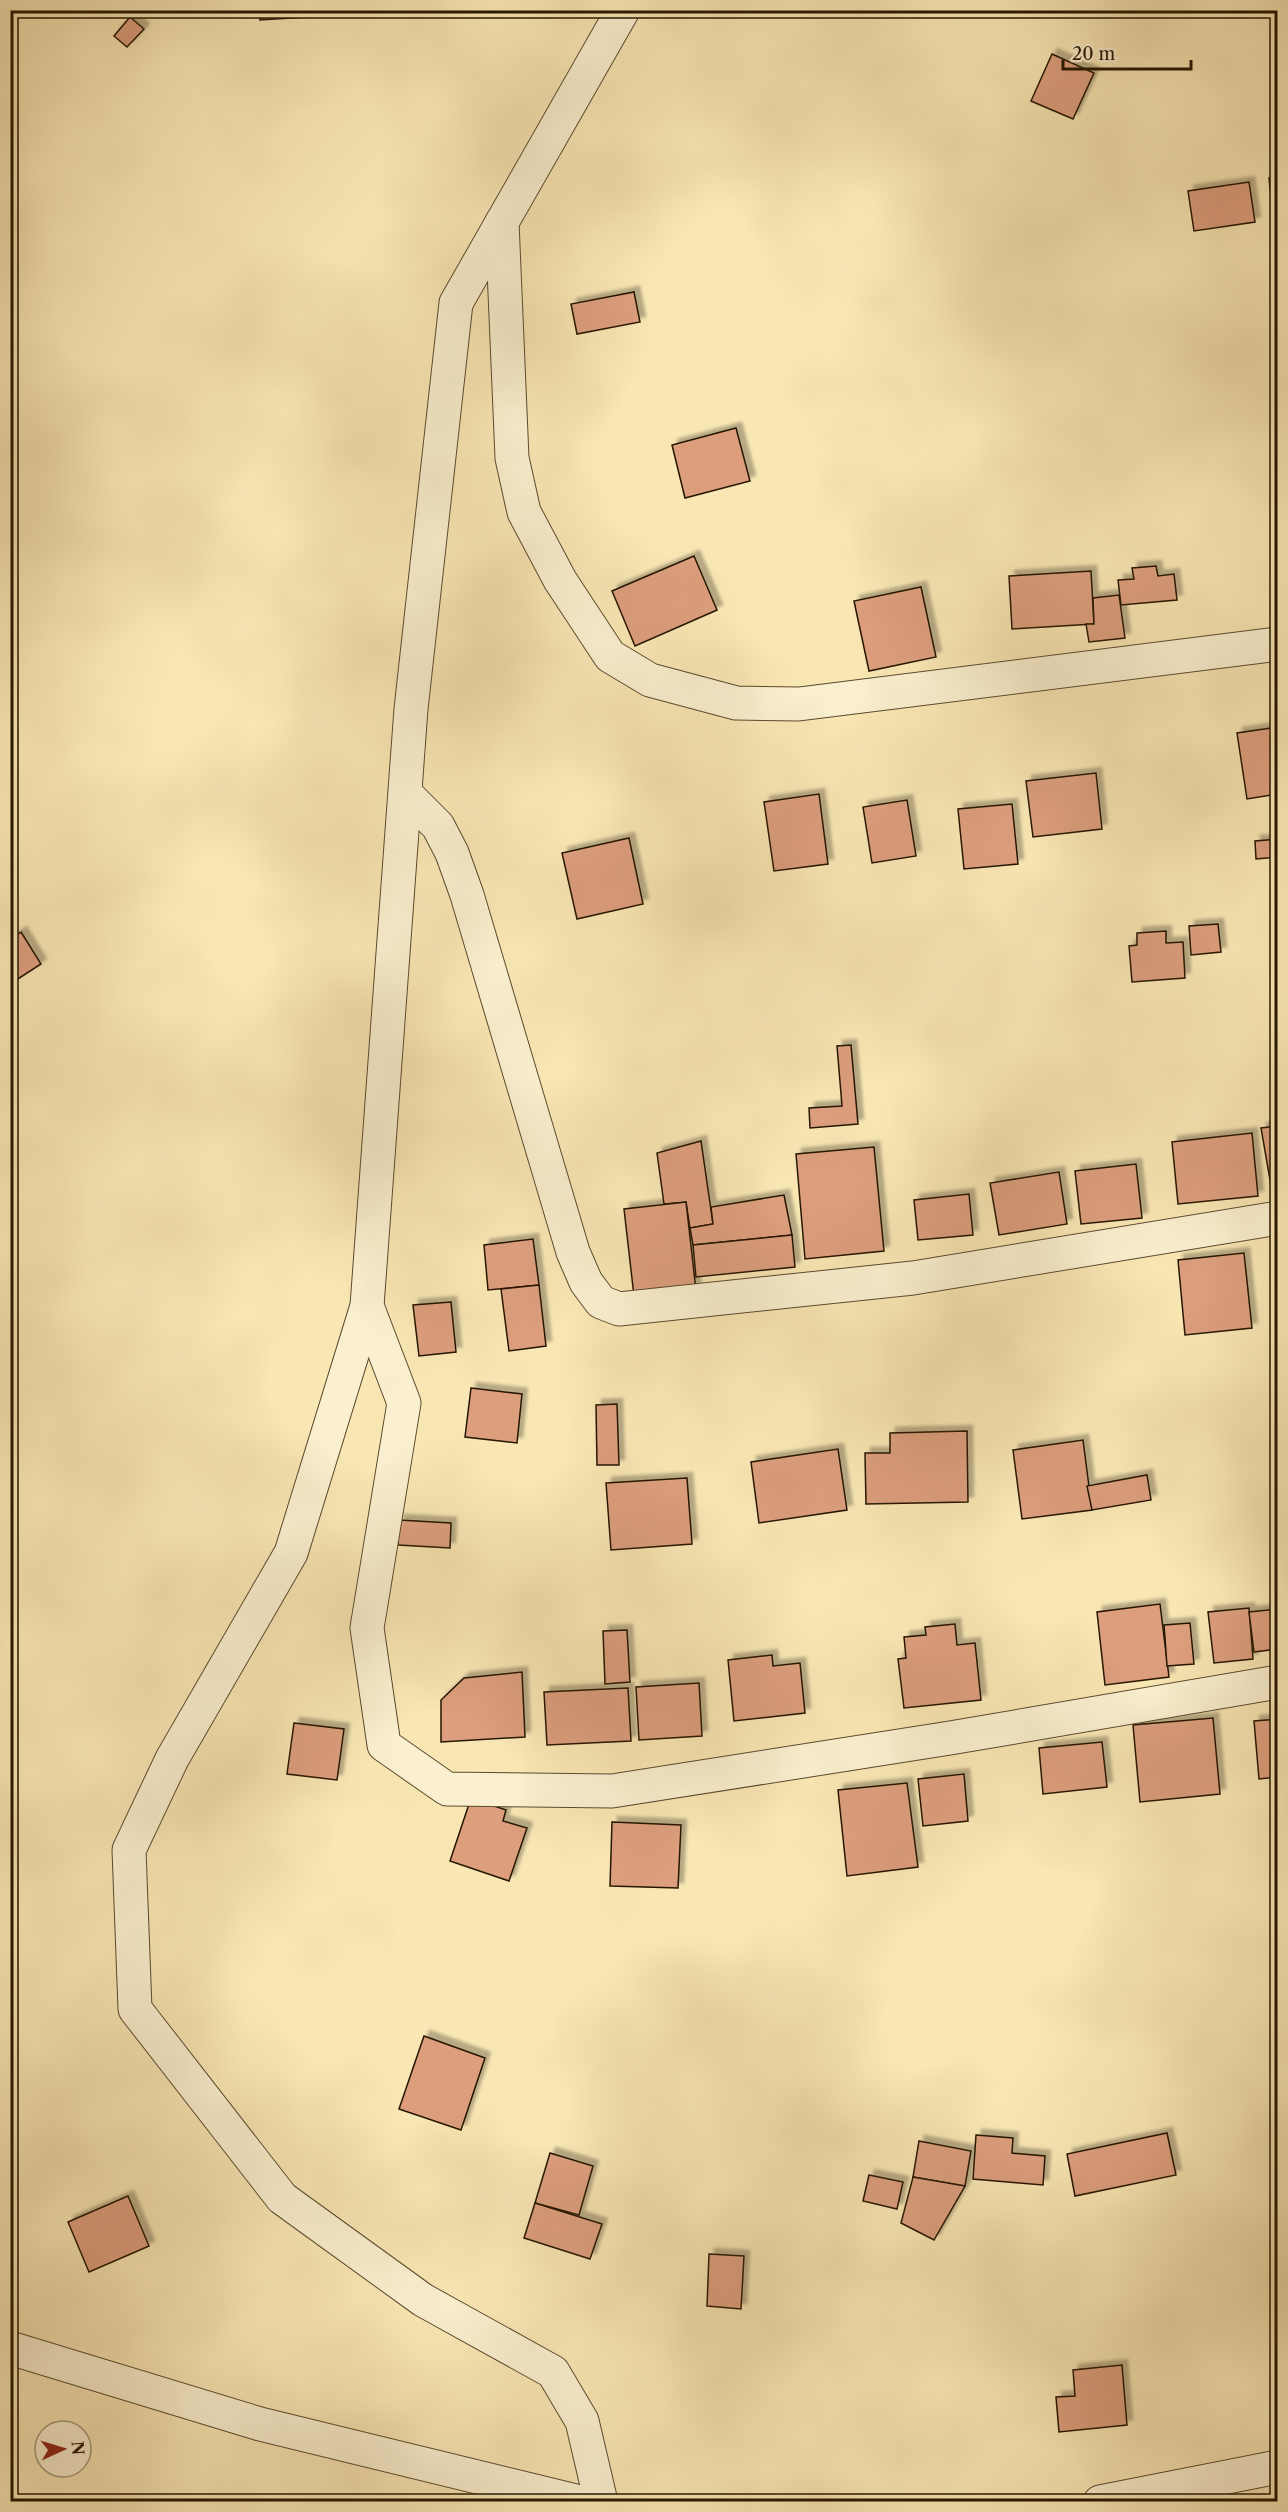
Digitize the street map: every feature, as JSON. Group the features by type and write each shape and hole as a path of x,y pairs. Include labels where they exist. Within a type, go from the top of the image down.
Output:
{"street":[{"path":"601,2502 582,2421 553,2372 423,2300 282,2198 135,2009 129,1850 172,1759 291,1553 367,1306 411,709 456,303 623,10"},
{"path":"502,222 512,458 524,512 560,580 610,656 650,680 736,703 799,704 1278,644"},
{"path":"405,793 438,826 452,853 467,895 573,1252 586,1282 601,1302 619,1309 913,1278 1278,1218"},
{"path":"367,1306 404,1403 367,1628 384,1745 447,1789 612,1791 950,1738 1278,1682"},
{"path":"10,2348 260,2424 580,2502"},
{"path":"1100,2502 1278,2467"}],"building":[{"path":"260,10 322,10 323,16 260,20"},
{"path":"130,17 144,29 127,47 114,36"},
{"path":"1052,54 1094,73 1073,119 1031,101"},
{"path":"1278,177 1278,208 1272,208 1269,178"},
{"path":"1249,182 1255,222 1194,231 1188,191"},
{"path":"634,292 640,322 577,334 571,304"},
{"path":"736,428 750,481 685,498 672,445"},
{"path":"694,556 717,610 635,646 612,591"},
{"path":"1156,566 1158,576 1174,574 1177,600 1121,605 1118,580 1134,579 1132,568"},
{"path":"1091,571 1094,624 1012,629 1009,576"},
{"path":"921,587 936,657 869,671 854,601"},
{"path":"1119,595 1125,638 1089,642 1086,624 1094,624 1093,598"},
{"path":"1278,727 1278,794 1247,799 1237,733"},
{"path":"1096,773 1102,829 1033,837 1026,781"},
{"path":"819,794 828,864 774,871 764,802"},
{"path":"907,800 916,856 872,863 863,807"},
{"path":"1012,804 1018,864 964,869 958,809"},
{"path":"629,838 643,904 577,919 562,853"},
{"path":"1278,839 1278,857 1256,859 1255,841"},
{"path":"1218,924 1221,952 1191,955 1189,926"},
{"path":"1166,931 1166,943 1183,942 1185,978 1132,982 1129,946 1137,945 1137,933"},
{"path":"21,932 41,964 10,984 10,940"},
{"path":"851,1045 858,1124 810,1128 809,1108 842,1106 837,1046"},
{"path":"1278,1126 1278,1185 1271,1186 1261,1128"},
{"path":"1252,1133 1258,1196 1178,1204 1172,1142"},
{"path":"701,1141 713,1224 690,1228 686,1202 664,1204 657,1153"},
{"path":"874,1147 884,1251 805,1259 796,1154"},
{"path":"1136,1164 1142,1218 1081,1224 1075,1171"},
{"path":"1059,1172 1067,1224 999,1235 990,1183"},
{"path":"969,1194 973,1235 918,1240 914,1200"},
{"path":"784,1195 792,1235 693,1245 690,1228 713,1224 711,1207"},
{"path":"686,1202 697,1299 635,1305 624,1209"},
{"path":"792,1235 795,1267 696,1277 693,1245"},
{"path":"533,1239 539,1285 488,1290 484,1245"},
{"path":"1244,1253 1252,1328 1185,1335 1178,1260"},
{"path":"539,1285 546,1346 509,1351 501,1289"},
{"path":"451,1302 456,1352 419,1356 413,1305"},
{"path":"471,1388 522,1394 517,1443 465,1437"},
{"path":"617,1404 619,1465 597,1465 596,1405"},
{"path":"967,1431 968,1502 866,1504 865,1453 890,1453 890,1433"},
{"path":"1083,1440 1092,1510 1022,1519 1013,1450"},
{"path":"838,1449 847,1510 759,1523 751,1462"},
{"path":"1147,1475 1151,1500 1092,1510 1087,1486"},
{"path":"687,1478 692,1544 611,1550 606,1483"},
{"path":"399,1520 451,1523 450,1548 398,1545"},
{"path":"1160,1604 1169,1677 1105,1685 1097,1612"},
{"path":"1249,1608 1253,1659 1214,1663 1208,1612"},
{"path":"1278,1609 1278,1649 1254,1652 1249,1612"},
{"path":"1190,1623 1194,1664 1167,1666 1164,1625"},
{"path":"955,1624 957,1645 975,1643 981,1700 904,1708 898,1659 906,1658 904,1637 926,1635 925,1627"},
{"path":"627,1630 630,1682 605,1684 603,1631"},
{"path":"772,1655 773,1666 800,1663 805,1713 734,1721 728,1660"},
{"path":"522,1672 525,1737 441,1742 441,1700 464,1678"},
{"path":"699,1683 702,1736 639,1740 636,1687"},
{"path":"628,1688 631,1741 547,1745 544,1692"},
{"path":"1213,1718 1220,1794 1140,1802 1133,1725"},
{"path":"1278,1719 1278,1777 1259,1779 1254,1721"},
{"path":"294,1723 344,1729 337,1780 287,1774"},
{"path":"1102,1742 1107,1787 1043,1794 1039,1748"},
{"path":"964,1774 968,1821 923,1826 918,1779"},
{"path":"907,1783 918,1867 847,1876 838,1790"},
{"path":"471,1798 506,1810 503,1821 527,1828 509,1881 450,1861"},
{"path":"612,1822 681,1825 678,1888 610,1886"},
{"path":"424,2036 485,2058 461,2130 399,2109"},
{"path":"1167,2133 1176,2175 1075,2196 1067,2154"},
{"path":"976,2135 1013,2138 1012,2153 1045,2156 1043,2185 973,2179"},
{"path":"919,2141 971,2151 965,2186 913,2177"},
{"path":"550,2153 593,2166 579,2215 535,2203"},
{"path":"869,2175 903,2182 897,2209 863,2201"},
{"path":"913,2177 965,2186 934,2240 901,2223"},
{"path":"128,2196 149,2246 89,2272 68,2222"},
{"path":"535,2203 602,2224 590,2259 524,2238"},
{"path":"709,2254 744,2256 741,2309 707,2306"},
{"path":"1122,2365 1127,2425 1059,2432 1056,2397 1075,2396 1073,2370"}]}
